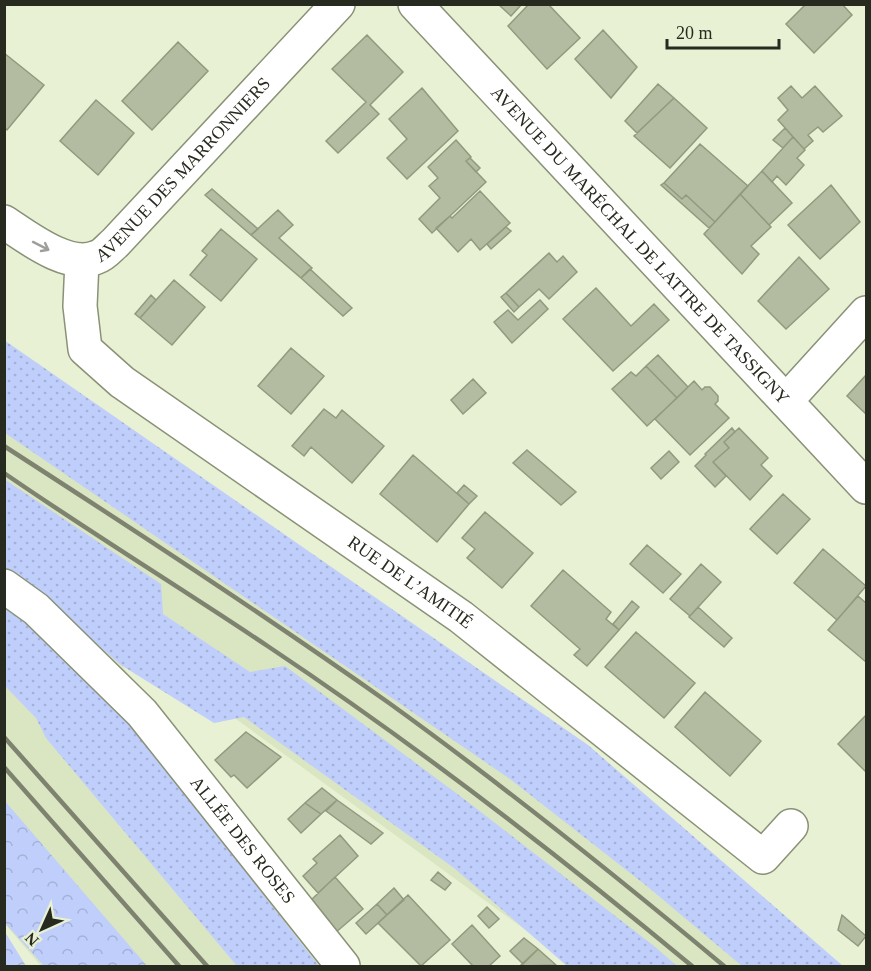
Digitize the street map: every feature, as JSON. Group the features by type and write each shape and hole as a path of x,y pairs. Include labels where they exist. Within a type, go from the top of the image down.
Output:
{"street":[{"name":"AVENUE DES MARRONNIERS","path":"4,222 38,245 64,256 82,261 98,257 115,243 338,4"},
{"name":"AVENUE DU MARÉCHAL DE LATTRE DE TASSIGNY","path":"415,4 867,487"},
{"name":"RUE DE L’AMITIÉ","path":"82,261 80,306 85,349 122,382 460,617 763,857 791,826"},
{"path":"786,401 867,313"},
{"name":"ALLÉE DES ROSES","path":"4,586 36,609 142,713 344,966"}],"shaded area":[{"path":"4,345 843,966 575,966 225,711 122,666 357,966 41,966 5,924"}],"green space":[{"path":"4,340 588,745 843,966 742,966 648,887 510,779 5,433"},
{"path":"4,479 161,584 163,614 250,672 285,666 464,799 677,966 567,966 454,868 244,717 214,723 121,665 46,601 5,570"},
{"path":"4,604 110,698 319,966 237,966 46,738 36,718 5,686"},
{"path":"4,800 147,966 44,966 5,923"},
{"path":"5,932 26,966 5,966"}],"building":[{"path":"498,4 522,4 511,16"},
{"path":"529,4 549,5 580,38 547,69 508,26"},
{"path":"806,4 842,4 852,15 814,53 786,24"},
{"path":"603,30 637,67 611,98 575,59"},
{"path":"367,35 403,72 370,105 379,114 338,153 326,141 366,102 332,69"},
{"path":"178,42 208,71 152,130 122,101"},
{"path":"4,53 44,85 7,130 4,127"},
{"path":"658,84 674,98 637,133 625,121"},
{"path":"791,86 802,98 815,86 842,116 823,132 818,127 808,135 813,141 804,149 778,120 788,110 778,98"},
{"path":"422,88 458,131 407,179 387,158 407,139 389,119"},
{"path":"674,98 707,128 670,168 634,136"},
{"path":"96,100 134,133 98,175 60,141"},
{"path":"785,128 793,137 783,148 773,140"},
{"path":"793,137 805,150 797,158 804,165 786,185 777,176 772,182 762,171"},
{"path":"456,140 471,157 466,161 486,182 432,233 419,219 440,198 429,186 438,178 428,167"},
{"path":"700,144 748,186 715,222 686,195 682,199 664,183"},
{"path":"470,158 480,168 476,172 466,161"},
{"path":"762,171 792,203 769,225 740,194"},
{"path":"664,183 682,199 686,195 715,222 709,228 661,185"},
{"path":"831,185 860,222 820,259 788,225"},
{"path":"212,189 258,229 251,235 205,195"},
{"path":"480,191 510,223 480,250 471,239 458,252 436,228 450,216 452,218"},
{"path":"740,194 771,227 751,246 759,254 742,274 704,234"},
{"path":"278,210 293,225 279,238 312,268 301,278 251,235"},
{"path":"506,227 511,231 491,249 487,244"},
{"path":"221,229 257,259 221,301 190,275 207,255 202,251"},
{"path":"549,253 557,262 563,256 577,272 549,299 539,289 519,307 506,293"},
{"path":"799,257 829,289 786,329 758,301"},
{"path":"310,269 352,308 343,316 301,278"},
{"path":"174,280 205,307 172,345 140,318"},
{"path":"596,288 631,326 654,304 669,320 613,371 563,319"},
{"path":"506,293 519,307 514,312 501,297"},
{"path":"151,295 156,300 140,318 135,314"},
{"path":"540,300 548,309 512,343 494,322 508,310 518,320"},
{"path":"291,348 324,376 291,414 258,386"},
{"path":"658,355 688,387 677,398 646,366"},
{"path":"646,366 677,398 647,426 612,389 631,372 636,376"},
{"path":"866,375 866,414 847,396"},
{"path":"473,379 486,393 463,414 451,400"},
{"path":"694,381 702,390 710,387 718,396 715,404 729,418 690,455 655,419"},
{"path":"324,409 336,418 342,410 384,446 352,483 311,447 304,456 292,446"},
{"path":"732,428 735,432 724,442 729,448 713,462 726,476 715,487 695,466"},
{"path":"739,428 768,458 761,465 772,476 750,500 713,462 729,448 724,442"},
{"path":"527,450 576,492 561,505 513,463"},
{"path":"669,451 679,462 661,479 651,468"},
{"path":"413,455 469,504 437,542 380,494"},
{"path":"464,485 477,496 469,504 457,493"},
{"path":"783,494 810,519 777,554 750,529"},
{"path":"485,512 533,553 502,588 467,558 475,549 462,538"},
{"path":"647,545 681,574 663,593 630,564"},
{"path":"823,549 866,586 837,620 794,583"},
{"path":"701,564 721,582 690,616 670,599"},
{"path":"563,570 611,612 606,619 619,630 587,666 574,655 580,649 531,606"},
{"path":"858,596 866,603 866,662 828,630"},
{"path":"632,601 639,607 619,630 613,624"},
{"path":"698,607 732,638 724,647 689,617"},
{"path":"636,632 695,683 664,718 605,667"},
{"path":"705,692 761,741 730,776 675,727"},
{"path":"866,715 866,772 838,744"},
{"path":"246,732 281,757 247,788 234,775 231,777 215,760"},
{"path":"322,788 337,800 321,814 305,803"},
{"path":"337,800 383,833 371,844 326,811"},
{"path":"305,803 321,814 301,833 288,819"},
{"path":"340,835 358,856 318,893 303,876 317,863 313,859"},
{"path":"438,872 451,883 445,890 431,880"},
{"path":"335,877 363,909 335,933 310,901"},
{"path":"394,888 404,900 387,915 377,904"},
{"path":"408,895 450,940 421,966 378,923"},
{"path":"377,904 387,915 366,934 356,923"},
{"path":"487,907 499,919 489,928 478,916"},
{"path":"842,915 866,936 858,946 838,930"},
{"path":"472,925 500,956 489,966 473,966 452,944"},
{"path":"524,938 538,949 523,964 510,951"},
{"path":"538,949 556,965 520,966"}],"railway":[{"path":"4,446 246,605 389,703 475,766 724,966"},
{"path":"4,473 269,647 378,722 537,841 692,966"},
{"path":"4,737 207,966"},
{"path":"4,767 179,966"}]}
